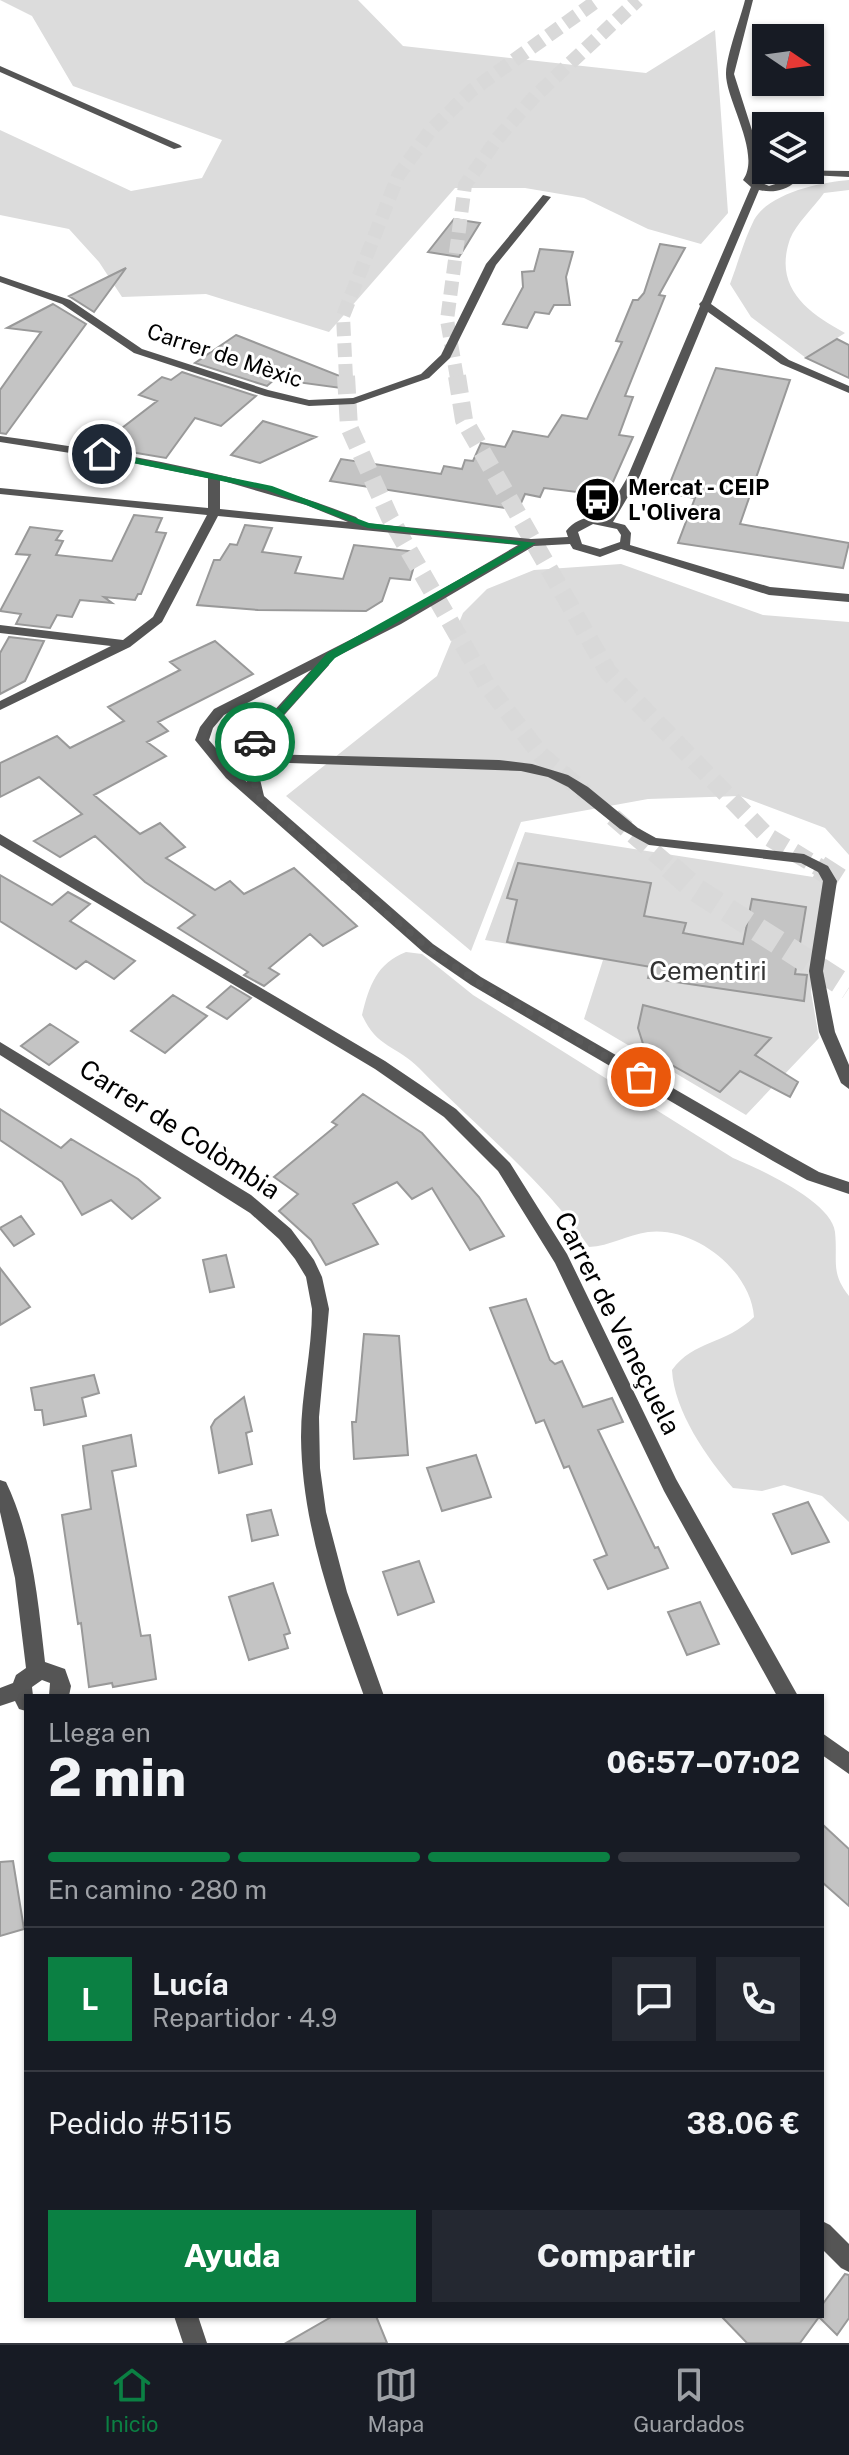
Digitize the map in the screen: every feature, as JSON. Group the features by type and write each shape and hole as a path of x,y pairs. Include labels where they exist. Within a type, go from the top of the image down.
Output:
{"street":[{"path":"749,0 730,74 752,146 748,180 756,186 773,189"},
{"path":"0,69 177,147"},
{"path":"824,174 844,174"},
{"path":"743,211 777,184"},
{"path":"608,521 633,478 756,186"},
{"name":"Carrer de Mèxic","path":"0,279 66,302 138,351 265,393 309,403 354,401 425,376 446,356 491,264 546,197"},
{"path":"704,304 785,362 849,390"},
{"path":"0,439 123,457 268,488 368,526"},
{"path":"0,706 126,644 158,619 214,513 214,477"},
{"path":"0,491 531,543 572,540 581,548 595,552 622,546 758,588 849,598"},
{"path":"572,540 572,531 580,524 608,521 626,532 627,538 622,546"},
{"path":"531,543 331,655 219,712 207,727 202,740 215,757 348,881 428,948 476,981 779,1157 813,1176 849,1188"},
{"path":"0,629 126,644"},
{"path":"259,797 252,775 256,739 331,655"},
{"path":"215,757 499,764 545,769 583,790 631,834 654,842 804,859 823,869 830,881 816,971 827,1032 849,1083"},
{"name":"Carrer de Veneçuela","path":"0,839 380,1065 450,1113 504,1167 561,1259 670,1485 787,1694"},
{"name":"Carrer de Colòmbia","path":"0,1048 245,1200 272,1220 298,1249 315,1279 319,1325 310,1417 313,1485 335,1588 373,1694"},
{"path":"0,1488 9,1508 24,1581 36,1671"},
{"path":"0,1697 23,1696 25,1678 36,1671 48,1670 58,1676 59,1694"},
{"path":"824,1745 849,1764"},
{"path":"824,2235 849,2260"},
{"path":"187,2318 195,2343"}],"green space":[{"path":"0,0 358,0 403,46 646,73 715,30 728,213 701,244 648,229 584,198 525,188 455,188 329,332 206,294 122,297 99,262 69,229 0,215 0,130 131,191 202,178 222,140 73,86 32,16"},
{"path":"849,180 849,190 824,193 801,222 790,239 786,272 797,297 818,317 845,333 806,358 751,317 730,284 750,228 761,211 783,196 824,183"},
{"path":"621,564 763,615 849,622 849,855 825,828 740,796 648,799 521,822 471,951 286,796 437,676 463,613 487,589 534,570"},
{"name":"Cementiri","path":"525,832 826,879 811,992 819,1038 746,1115 584,1019 603,960 485,940"},
{"path":"406,952 422,954 473,995 733,1158 793,1188 822,1209 835,1232 837,1273 849,1296 849,1522 822,1496 784,1485 762,1491 733,1488 713,1463 685,1417 672,1370 690,1353 732,1333 754,1317 751,1300 732,1268 701,1244 666,1232 640,1233 589,1247 551,1199 508,1154 411,1060 374,1034 362,1015 371,985 388,962"}],"building":[{"path":"454,219 480,223 459,257 428,252"},
{"path":"660,244 685,248 659,295 665,296 625,396 633,397 619,435 633,437 613,482 602,495 544,488 540,497 525,494 518,510 330,481 341,459 441,474 444,466 462,469 465,460 473,461 481,443 505,447 513,431 548,437 562,415 587,419 622,342 616,341 633,300 638,300 644,293"},
{"path":"540,249 573,252 566,277 570,305 554,305 549,314 535,312 527,328 503,324 523,287 522,272 534,271"},
{"path":"126,268 94,312 69,296"},
{"path":"53,304 86,324 6,434 0,433 0,390 41,332 7,328"},
{"path":"236,335 350,380 348,389 275,379 267,386 195,363"},
{"path":"837,339 849,345 849,378 806,358"},
{"path":"716,368 790,380 740,524 849,543 843,568 678,543 695,498 666,493"},
{"path":"182,372 256,396 221,426 195,418 166,458 107,448 122,428 157,401 139,395 162,377 171,380"},
{"path":"263,421 316,437 260,463 231,455"},
{"path":"134,515 162,518 156,532 166,533 141,594 135,600 104,597 112,603 80,600 72,617 57,615 50,628 16,624 21,614 0,611 30,555 16,554 30,527 62,531 56,540 63,541 56,555 112,561"},
{"path":"245,525 272,528 262,552 301,557 295,573 343,579 354,545 418,552 410,580 390,578 382,601 366,611 258,610 197,605 214,560 220,560 230,544 237,545"},
{"path":"9,637 44,641 25,681 0,694 0,653"},
{"path":"215,641 253,674 158,722 168,731 147,742 166,756 94,795 140,834 160,823 185,847 166,858 215,890 230,881 244,894 294,868 357,926 323,946 310,934 269,968 279,974 264,986 244,975 248,972 178,928 195,915 145,882 95,836 60,857 34,841 82,814 39,777 0,797 0,763 57,736 70,748 124,721 108,707 180,670 170,662"},
{"path":"518,863 651,883 644,916 686,923 683,933 743,944 752,899 806,907 795,974 807,975 804,1001 648,978 651,967 507,942 517,900 507,898"},
{"path":"0,875 52,905 68,892 90,904 70,921 135,961 114,979 86,961 76,969 0,921"},
{"path":"231,986 251,998 227,1019 207,1007"},
{"path":"173,995 207,1016 165,1053 131,1031"},
{"path":"643,1005 771,1038 755,1055 798,1082 790,1097 740,1071 720,1092 645,1050 638,1028"},
{"path":"50,1024 78,1042 49,1065 21,1046"},
{"path":"363,1094 422,1133 479,1197 504,1236 470,1250 432,1188 412,1199 397,1182 353,1204 378,1244 326,1265 311,1240 279,1211 298,1194 274,1177 337,1125 332,1122"},
{"path":"0,1109 61,1148 71,1139 138,1179 160,1198 132,1219 111,1200 82,1215 62,1182 0,1140"},
{"path":"21,1216 34,1234 14,1246 0,1228"},
{"path":"226,1255 234,1287 210,1292 203,1260"},
{"path":"0,1268 30,1307 0,1325"},
{"path":"526,1299 550,1360 555,1364 562,1361 583,1407 612,1398 623,1422 598,1430 655,1548 658,1547 668,1568 608,1589 594,1560 607,1555 569,1466 564,1468 544,1420 536,1423 490,1308"},
{"path":"364,1334 399,1336 408,1455 354,1459 352,1422 356,1422"},
{"path":"94,1375 99,1393 82,1398 86,1416 44,1425 42,1410 35,1410 31,1388"},
{"path":"244,1397 252,1431 246,1433 252,1464 219,1473 211,1427 215,1420"},
{"path":"131,1435 136,1466 112,1471 141,1636 150,1635 156,1679 113,1687 112,1683 89,1687 62,1515 91,1509 83,1446"},
{"path":"476,1455 491,1497 442,1511 427,1468"},
{"path":"808,1502 829,1542 792,1554 773,1514"},
{"path":"271,1510 278,1535 252,1541 247,1515"},
{"path":"419,1561 434,1602 398,1615 383,1572"},
{"path":"273,1583 290,1633 284,1635 288,1648 249,1660 229,1597"},
{"path":"700,1602 719,1644 687,1655 668,1612"},
{"path":"824,1826 849,1849 849,1906 824,1884"},
{"path":"13,1861 24,1929 0,1936 0,1862"},
{"path":"845,2274 849,2275 849,2318 837,2335 820,2318 824,2318 824,2302"},
{"path":"330,2318 377,2318 387,2343 286,2343"},
{"path":"723,2318 818,2318 800,2343 747,2343"}],"tunnel":[{"path":"346,378 343,316 398,176 430,131 471,91 598,0"},
{"path":"457,378 447,320 465,185 497,139 535,96 638,0"},
{"path":"346,376 349,427 390,518 486,684 541,755 585,793"},
{"path":"457,376 464,420 608,672 767,836 822,869"},
{"path":"613,817 673,869"},
{"path":"670,867 696,890 849,988"},
{"path":"819,867 849,886"}],"way so far":[{"path":"255,742 252,775 259,797 348,881 428,948 476,981 641,1077"}],"place":[{"name":"Mercat - CEIP L'Olivera","path":"597,500"}],"route":[{"path":"102,454 268,488 368,526 531,543 397,621 331,655 255,742"}]}
